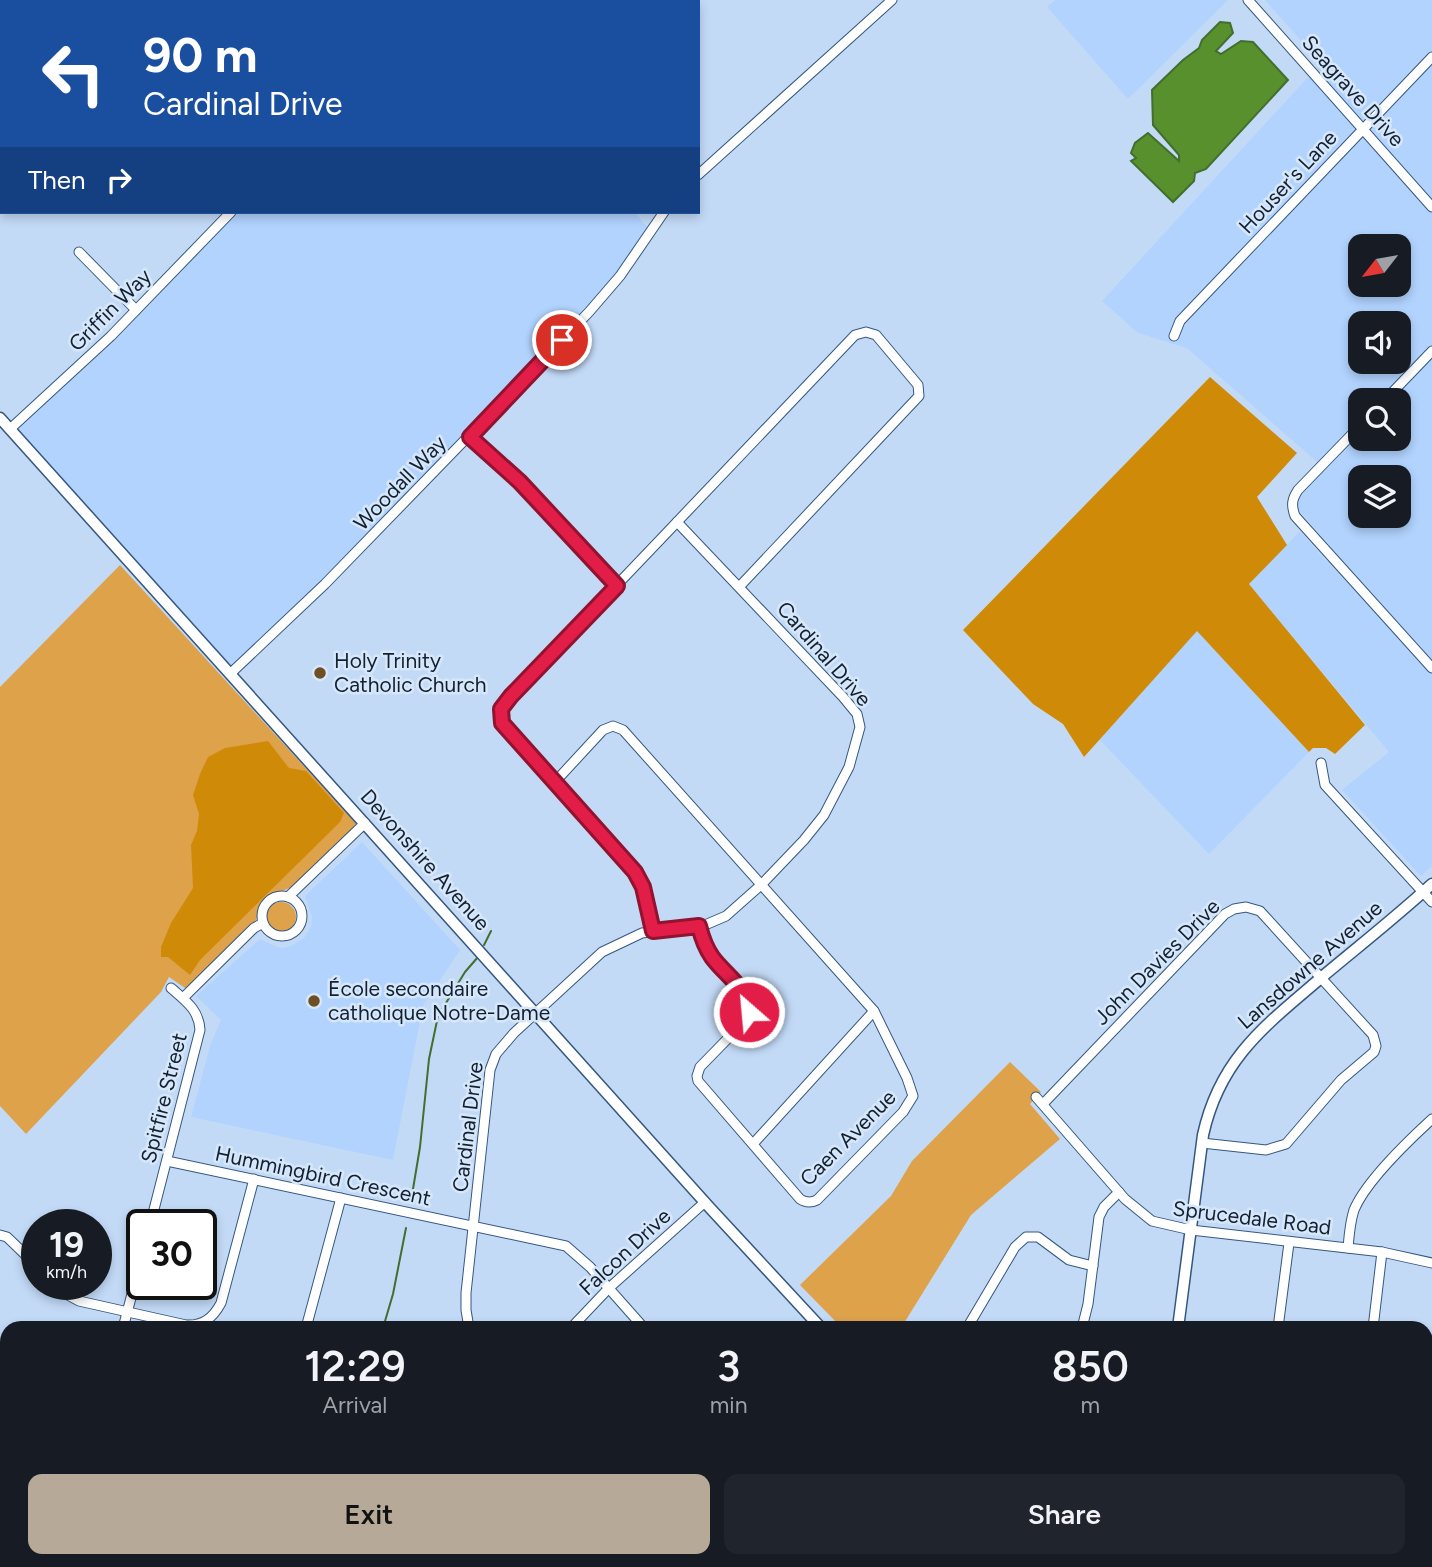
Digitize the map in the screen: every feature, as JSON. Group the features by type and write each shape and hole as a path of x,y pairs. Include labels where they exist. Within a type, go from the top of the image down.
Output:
{"main road":[{"name":"Devonshire Avenue","path":"0,418 815,1321"},
{"name":"Lansdowne Avenue","path":"1179,1321 1202,1143 1207,1118 1218,1091 1243,1049 1272,1019 1428,888"}],"street":[{"path":"700,173 892,0"},
{"name":"Seagrave Drive","path":"1248,0 1432,207"},
{"name":"Houser's Lane","path":"1174,336 1180,321 1432,57"},
{"name":"Griffin Way","path":"10,429 111,336 229,214"},
{"name":"Woodall Way","path":"231,673 325,584 589,312 620,276 663,214"},
{"path":"79,252 136,310"},
{"path":"653,931 643,887 637,876 505,729 500,716 501,709 539,665 855,335 866,332 876,335 918,385 919,396 740,586"},
{"path":"1396,388 1432,351"},
{"path":"470,437 520,482 617,586"},
{"path":"1348,438 1298,490 1293,497 1292,508 1295,516 1432,668"},
{"name":"Cardinal Drive","path":"468,1321 466,1293 491,1065 501,1047 535,1011 602,952 623,940 653,931 699,926 726,916 762,884 824,815 849,766 860,727 860,720 843,697 677,522"},
{"name":"Caen Avenue","path":"554,783 603,730 618,727 874,1011 913,1096 903,1112 813,1202 800,1199 702,1088 697,1078 699,1068 741,1025 749,1009 745,996 707,950 699,926"},
{"path":"1321,763 1325,785 1428,888 1432,902"},
{"path":"288,897 365,823"},
{"path":"277,897 288,897 298,904 301,910 300,924 291,934 277,936 263,923 262,911 265,905 277,897"},
{"name":"John Davies Drive","path":"1040,1100 1224,914 1246,907 1260,911 1322,977 1373,1035 1376,1046 1374,1052 1341,1080 1286,1144 1266,1150 1202,1143"},
{"path":"183,998 254,928 263,923"},
{"name":"Spitfire Street","path":"154,1209 200,1030 195,1011 171,988"},
{"path":"752,1144 874,1011"},
{"name":"Sprucedale Road","path":"1040,1100 1119,1192 1147,1219 1191,1230 1382,1252 1432,1263"},
{"path":"1348,1248 1353,1213 1359,1201 1391,1160 1432,1119"},
{"name":"Hummingbird Crescent","path":"167,1161 566,1246 576,1252 638,1321"},
{"path":"206,1321 221,1303 254,1179"},
{"path":"1084,1321 1099,1217 1104,1207 1119,1192"},
{"path":"308,1321 341,1198"},
{"name":"Falcon Drive","path":"578,1321 609,1288 705,1202"},
{"path":"0,1235 7,1237 21,1251"},
{"path":"971,1321 1022,1238 1038,1237 1069,1260 1093,1266"},
{"path":"1279,1321 1289,1242"},
{"path":"1374,1321 1382,1252"},
{"path":"81,1300 171,1321"},
{"path":"125,1321 130,1300"}],"shaded area":[{"path":"1055,0 1228,0 1128,99 1047,7"},
{"path":"1265,0 1432,0 1432,866 1421,876 1342,790 1389,752 1249,584 1300,531 1326,561 1343,561 1298,509 1300,496 1325,469 1187,348 1138,333 1102,301 1321,63"},
{"path":"1220,22 1230,23 1233,33 1216,51 1221,54 1241,41 1253,42 1288,80 1206,169 1195,173 1194,181 1173,202 1131,161 1136,158 1131,153 1135,143 1148,133 1179,161 1179,155 1153,125 1152,90 1199,48 1202,40"},
{"path":"227,214 636,214 650,230 589,312 231,673 10,429"},
{"path":"1210,377 1297,453 1257,497 1287,545 1249,584 1365,725 1335,754 1326,748 1313,748 1309,752 1197,631 1084,757 1063,724 1033,704 963,630"},
{"path":"120,565 356,823 350,832 292,887 267,897 255,923 188,987 185,988 169,977 161,992 26,1134 0,1106 0,687"},
{"path":"1197,630 1309,752 1209,854 1099,739"},
{"path":"268,741 289,768 306,771 344,813 340,822 200,960 190,975 168,957 161,957 161,947 171,923 193,888 191,845 197,831 199,814 193,795 200,774 208,757 225,748"},
{"name":"École secondaire catholique Notre-Dame","path":"362,842 460,950 423,1006 393,1160 191,1117 210,1046 221,1020 196,996 260,939 283,948 304,938 311,927 312,917 305,896"},
{"path":"281,902 292,906 296,917 292,928 281,932 270,928 266,917 270,906"},
{"path":"1010,1062 1041,1092 1030,1104 1060,1139 971,1215 905,1321 835,1321 800,1285 891,1196 912,1161"}],"waterway":[{"path":"484,945 491,931"},
{"path":"412,1195 429,1059 438,1016 465,972 478,957"},
{"path":"385,1321 406,1228"}],"place":[{"name":"Holy Trinity Catholic Church","path":"320,673"},
{"name":"École secondaire catholique Notre-Dame","path":"314,1001"}],"route":[{"path":"562,340 470,437 520,482 617,586 511,696 501,709 500,716 505,729 635,872 643,887 653,931 699,926 711,956 745,996 749,1012"}]}
